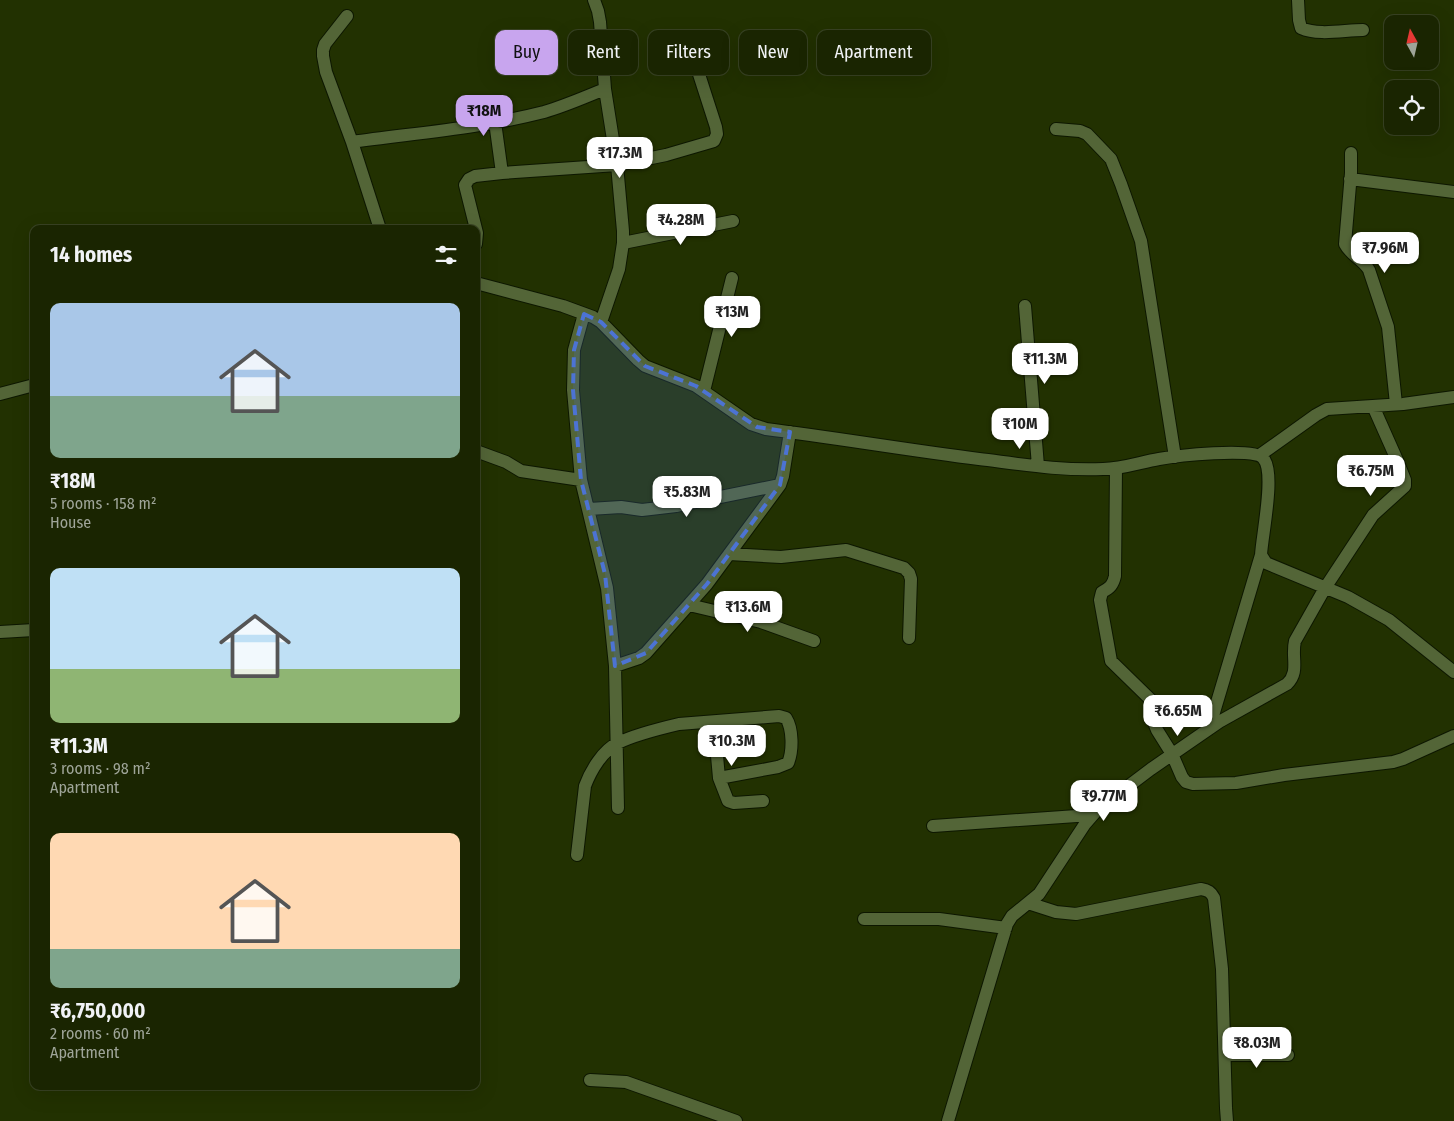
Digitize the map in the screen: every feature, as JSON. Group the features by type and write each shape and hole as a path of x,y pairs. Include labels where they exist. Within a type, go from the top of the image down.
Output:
{"street":[{"path":"594,0 600,22 605,89 617,165 623,243 616,279 601,322"},
{"path":"1298,0 1301,28 1316,31 1363,30"},
{"path":"347,16 325,44 323,56 329,82 352,142 379,225"},
{"path":"476,225 465,185 469,179 475,176 617,165 660,156 714,141 717,134 716,127 699,75"},
{"path":"352,142 495,122 546,111 605,89"},
{"path":"495,122 502,173"},
{"path":"1056,129 1080,131 1087,134 1111,159 1122,184 1141,241 1175,458"},
{"path":"1351,153 1345,244 1355,258 1366,264 1386,319 1396,404"},
{"path":"1350,179 1454,192"},
{"path":"623,243 733,221"},
{"path":"704,392 732,278"},
{"path":"480,284 563,306 601,322 646,366 696,386 758,427 1038,466 1103,469 1175,458 1236,453 1260,455 1264,458 1269,478 1261,554 1209,729"},
{"path":"1025,306 1038,466"},
{"path":"584,314 574,350 573,382 582,480 607,588 615,666 618,808"},
{"path":"0,394 30,386"},
{"path":"1260,455 1316,415 1327,410 1454,397"},
{"path":"948,1121 1006,928 1012,916 1039,894 1091,815 1172,754 1209,729 1287,684 1292,679 1296,666 1293,650 1295,641 1325,588 1374,515 1405,486 1405,480 1397,460 1373,406"},
{"path":"615,666 639,658 646,653 707,584 780,484 790,432"},
{"path":"480,452 506,462 521,471 582,480"},
{"path":"1116,468 1115,576 1113,584 1102,592 1100,596 1110,655 1114,664 1152,701 1157,730 1186,782 1193,784 1236,783 1393,762 1454,736"},
{"path":"590,509 621,507 642,510 676,506 780,484"},
{"path":"729,554 781,557 846,550 904,568 910,573 911,579 909,638"},
{"path":"1261,554 1266,563 1348,597 1396,625 1454,672"},
{"path":"688,605 761,622 814,641"},
{"path":"0,632 30,630"},
{"path":"577,854 585,786 588,776 600,759 617,743 665,727 779,716 786,718 790,729 790,756 788,762 778,767 719,778"},
{"path":"714,722 719,778 728,801 734,804 763,801"},
{"path":"932,826 1091,815"},
{"path":"1028,903 1056,912 1076,914 1201,889 1211,892 1214,898 1222,969 1228,1121"},
{"path":"864,919 939,919 1006,928"},
{"path":"1225,1055 1288,1055"},
{"path":"590,1080 626,1082 736,1121"}],"highlighted area":[{"path":"584,314 601,322 645,366 696,386 757,427 790,432 780,485 707,584 646,653 615,666 605,574 581,480 573,390 574,350"}]}
